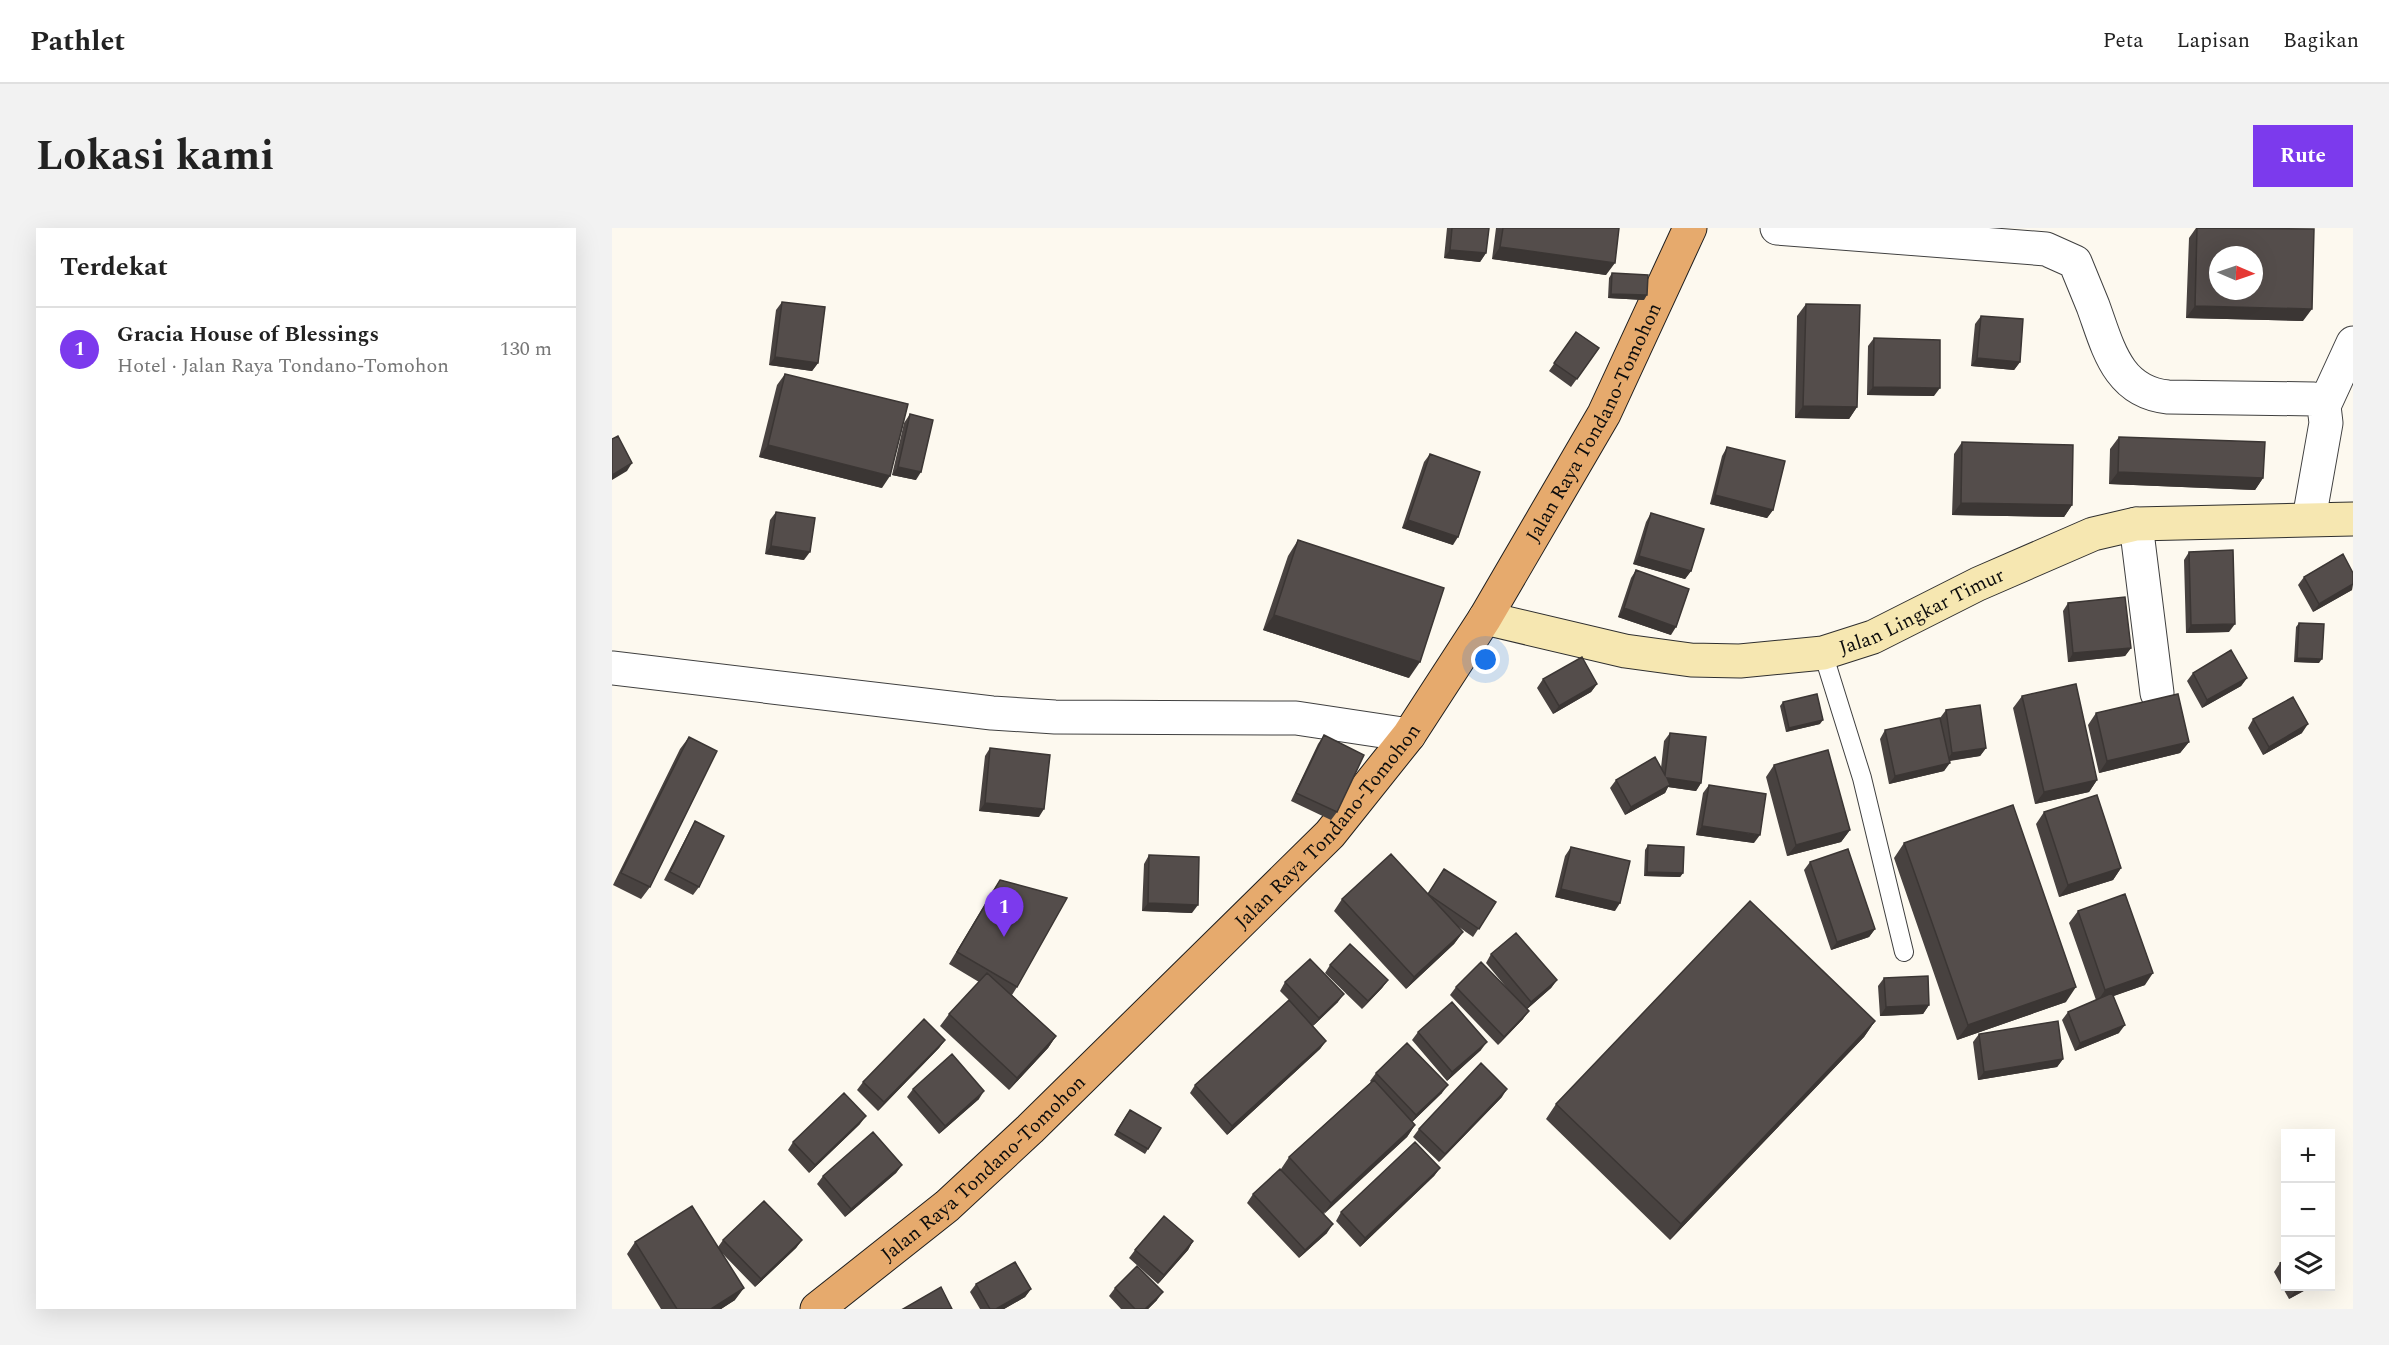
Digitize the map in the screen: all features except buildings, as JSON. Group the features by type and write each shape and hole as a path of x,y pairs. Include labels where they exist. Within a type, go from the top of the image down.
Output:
{"highway":[{"name":"Jalan Raya Tondano-Tomohon","path":"817,1309 947,1206 1030,1129 1330,834 1408,735 1485,618 1604,414 1690,228"}],"main road":[{"name":"Jalan Lingkar Timur","path":"1485,618 1625,651 1691,660 1740,661 1823,653 1873,637 1978,584 2093,534 2136,524 2353,519"}],"street":[{"path":"1778,228 2046,249 2075,262 2109,353 2120,370 2141,392 2168,398 2314,399 2324,406"},
{"path":"2309,519 2324,439 2326,423 2324,406 2353,343"},
{"path":"2136,524 2157,693"},
{"path":"612,668 992,713 1055,717 1296,718 1408,735"}],"lane":[{"path":"1823,653 1862,778 1904,952"}],"place":[{"name":"Gracia House of Blessings","path":"1004,937"}]}
